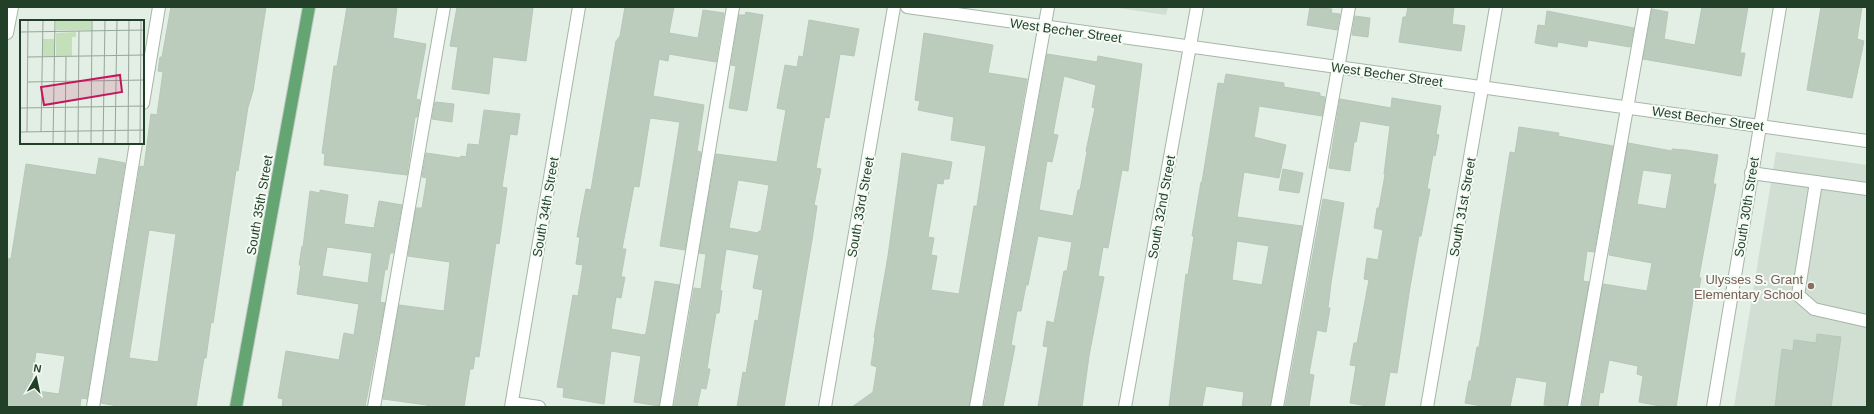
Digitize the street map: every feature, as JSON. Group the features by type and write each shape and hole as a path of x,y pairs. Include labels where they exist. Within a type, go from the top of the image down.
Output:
{"main road":[{"name":"South 35th Street","path":"236,407 309,7"}],"street":[{"path":"7,33 12,7"},
{"path":"144,97 159,7"},
{"path":"374,407 444,7"},
{"name":"South 34th Street","path":"512,405 580,7"},
{"path":"666,407 734,7"},
{"name":"South 33rd Street","path":"825,407 894,7"},
{"name":"West Becher Street","path":"907,7 1867,141"},
{"path":"976,407 1048,7"},
{"name":"South 32nd Street","path":"1125,407 1197,7"},
{"path":"1277,407 1349,7"},
{"name":"South 31st Street","path":"1427,407 1496,7"},
{"path":"1574,407 1646,7"},
{"name":"South 30th Street","path":"1713,407 1759,125 1780,7"},
{"path":"93,407 136,144"},
{"path":"1751,173 1867,189"},
{"path":"1816,182 1798,294 1814,309 1867,321"},
{"path":"512,405 539,407"}],"shaded area":[{"path":"1111,7 1168,7 1166,15"},
{"name":"Ulysses S. Grant Elementary School","path":"1776,152 1867,165 1867,407 1734,407"}],"building":[{"path":"171,7 266,7 253,91 248,107 238,171 236,170 213,323 211,322 206,358 204,358 196,407 123,407 101,403 140,166 144,167 151,114 157,115 163,72 158,71 160,57 162,57","holes":["149,230 176,234 158,362 129,358"]},
{"path":"347,7 397,7 393,38 426,44 416,99 420,100 417,117 415,117 407,175 324,165 325,154 322,153 334,66 337,66"},
{"path":"457,7 533,8 526,61 493,57 489,94 452,89 458,47 450,46"},
{"path":"625,7 674,7 669,33 698,38 703,10 724,13 716,62 669,54 668,61 659,59 653,96 704,105 697,151 701,152 685,250 660,246 680,122 650,118 639,187 634,186 622,249 626,249 621,277 625,277 621,298 616,297 611,329 644,335 646,333 655,281 679,285 659,406 634,402 641,356 611,351 604,404 563,397 564,388 557,387 573,295 578,296 583,265 576,264 580,237 577,237 586,189 591,190 616,41 620,36"},
{"path":"1310,7 1332,9 1331,13 1340,14 1337,30 1307,25"},
{"path":"1408,7 1454,7 1452,24 1465,26 1461,51 1399,42 1403,17 1406,17"},
{"path":"1702,7 1748,7 1740,53 1745,53 1741,76 1643,59 1652,9 1668,12 1664,39 1695,45"},
{"path":"1821,7 1862,7 1857,39 1864,41 1852,98 1807,90"},
{"path":"1547,11 1634,28 1630,47 1588,40 1587,47 1558,42 1557,47 1535,43 1538,25 1545,26"},
{"path":"746,12 763,15 747,111 729,108 736,66 731,65 739,15 745,15"},
{"path":"1355,16 1370,18 1368,37 1352,35"},
{"path":"809,20 859,29 854,56 840,54 829,118 825,117 816,168 821,169 814,205 817,206 784,407 737,407 743,372 746,373 755,320 758,321 763,290 753,288 759,255 726,249 720,290 722,291 719,313 716,313 707,369 710,369 706,389 701,388 697,407 674,407 694,288 701,289 706,254 699,253 716,154 777,162 786,110 777,108 785,65 797,67 799,56 803,57","holes":["738,180 769,185 761,231 758,233 729,228"]},
{"path":"924,33 993,45 988,73 1027,79 969,407 852,407 873,392 877,367 871,365 874,337 888,256 902,153 952,162 949,179 944,179 943,184 937,183 928,237 934,238 931,255 937,256 931,290 959,294 974,206 977,206 986,146 951,140 954,117 918,110 920,101 915,100"},
{"path":"1047,54 1097,62 1098,56 1142,64 1128,171 1122,170 1108,248 1103,247 1098,276 1104,277 1089,356 1082,407 1038,407 1048,347 1043,346 1047,321 1054,323 1064,271 1067,271 1072,242 1038,236 1021,311 1017,311 1011,345 1015,346 1003,407 984,407","holes":["1064,76 1096,85 1092,107 1095,108 1080,190 1078,190 1073,216 1039,210 1047,161 1052,162 1058,135 1053,134"]},
{"path":"1226,74 1284,83 1284,87 1320,93 1320,96 1325,97 1322,116 1259,106 1254,137 1286,145 1279,178 1244,172 1237,217 1302,226 1270,407 1242,407 1244,392 1206,386 1202,407 1169,407 1186,274 1188,275 1194,236 1192,236 1201,182 1218,83 1224,84","holes":["1237,241 1269,246 1262,285 1232,280"]},
{"path":"1392,98 1441,106 1436,134 1439,135 1435,156 1433,155 1427,189 1430,189 1421,236 1419,236 1397,373 1390,372 1384,407 1373,407 1350,403 1356,366 1350,365 1354,343 1357,343 1369,280 1364,279 1367,258 1378,260 1383,230 1374,228 1385,175 1390,126 1360,121 1356,142 1354,142 1350,171 1329,168 1340,99 1391,108"},
{"path":"435,102 454,104 452,122 432,119"},
{"path":"484,110 520,114 517,135 510,134 502,187 507,188 499,244 496,243 479,357 475,356 473,369 470,369 464,407 427,407 427,405 383,399 399,305 444,311 450,262 408,256 416,208 422,208 427,178 422,177 426,153 460,158 461,156 466,157 468,144 479,145"},
{"path":"1519,127 1559,133 1558,136 1613,146 1594,252 1587,251 1583,281 1589,282 1567,407 1544,405 1547,382 1516,377 1510,407 1487,407 1465,403 1469,381 1471,381 1477,347 1479,347 1510,152 1515,153"},
{"path":"1628,143 1672,151 1672,149 1686,150 1718,155 1713,184 1716,184 1699,277 1701,278 1697,301 1693,300 1676,407 1665,407 1639,402 1643,376 1637,374 1638,366 1609,360 1603,393 1600,392 1598,407 1582,407 1603,284 1647,291 1652,263 1609,255","holes":["1643,170 1672,174 1666,209 1637,204"]},
{"path":"99,158 125,163 87,399 81,398 80,407 7,407 7,273 9,258 11,259 26,164 96,175","holes":["36,352 65,356 59,394 30,390"]},
{"path":"1283,169 1303,173 1299,193 1279,190"},
{"path":"320,190 348,195 344,224 374,228 379,201 402,205 393,253 390,253 387,270 385,269 380,302 385,303 365,407 282,407 283,399 278,398 286,351 339,360 344,333 354,335 359,304 297,294 301,265 299,265 302,246 303,247 310,191 320,193","holes":["327,247 372,253 368,283 322,276"]},
{"path":"1323,199 1344,203 1331,283 1328,308 1330,308 1326,332 1317,330 1309,374 1314,375 1309,407 1285,407"},
{"path":"1817,334 1841,337 1831,407 1775,407 1782,349 1793,351 1794,340 1816,343"}],"place":[{"name":"Ulysses S. Grant Elementary School","path":"1811,286"}]}
